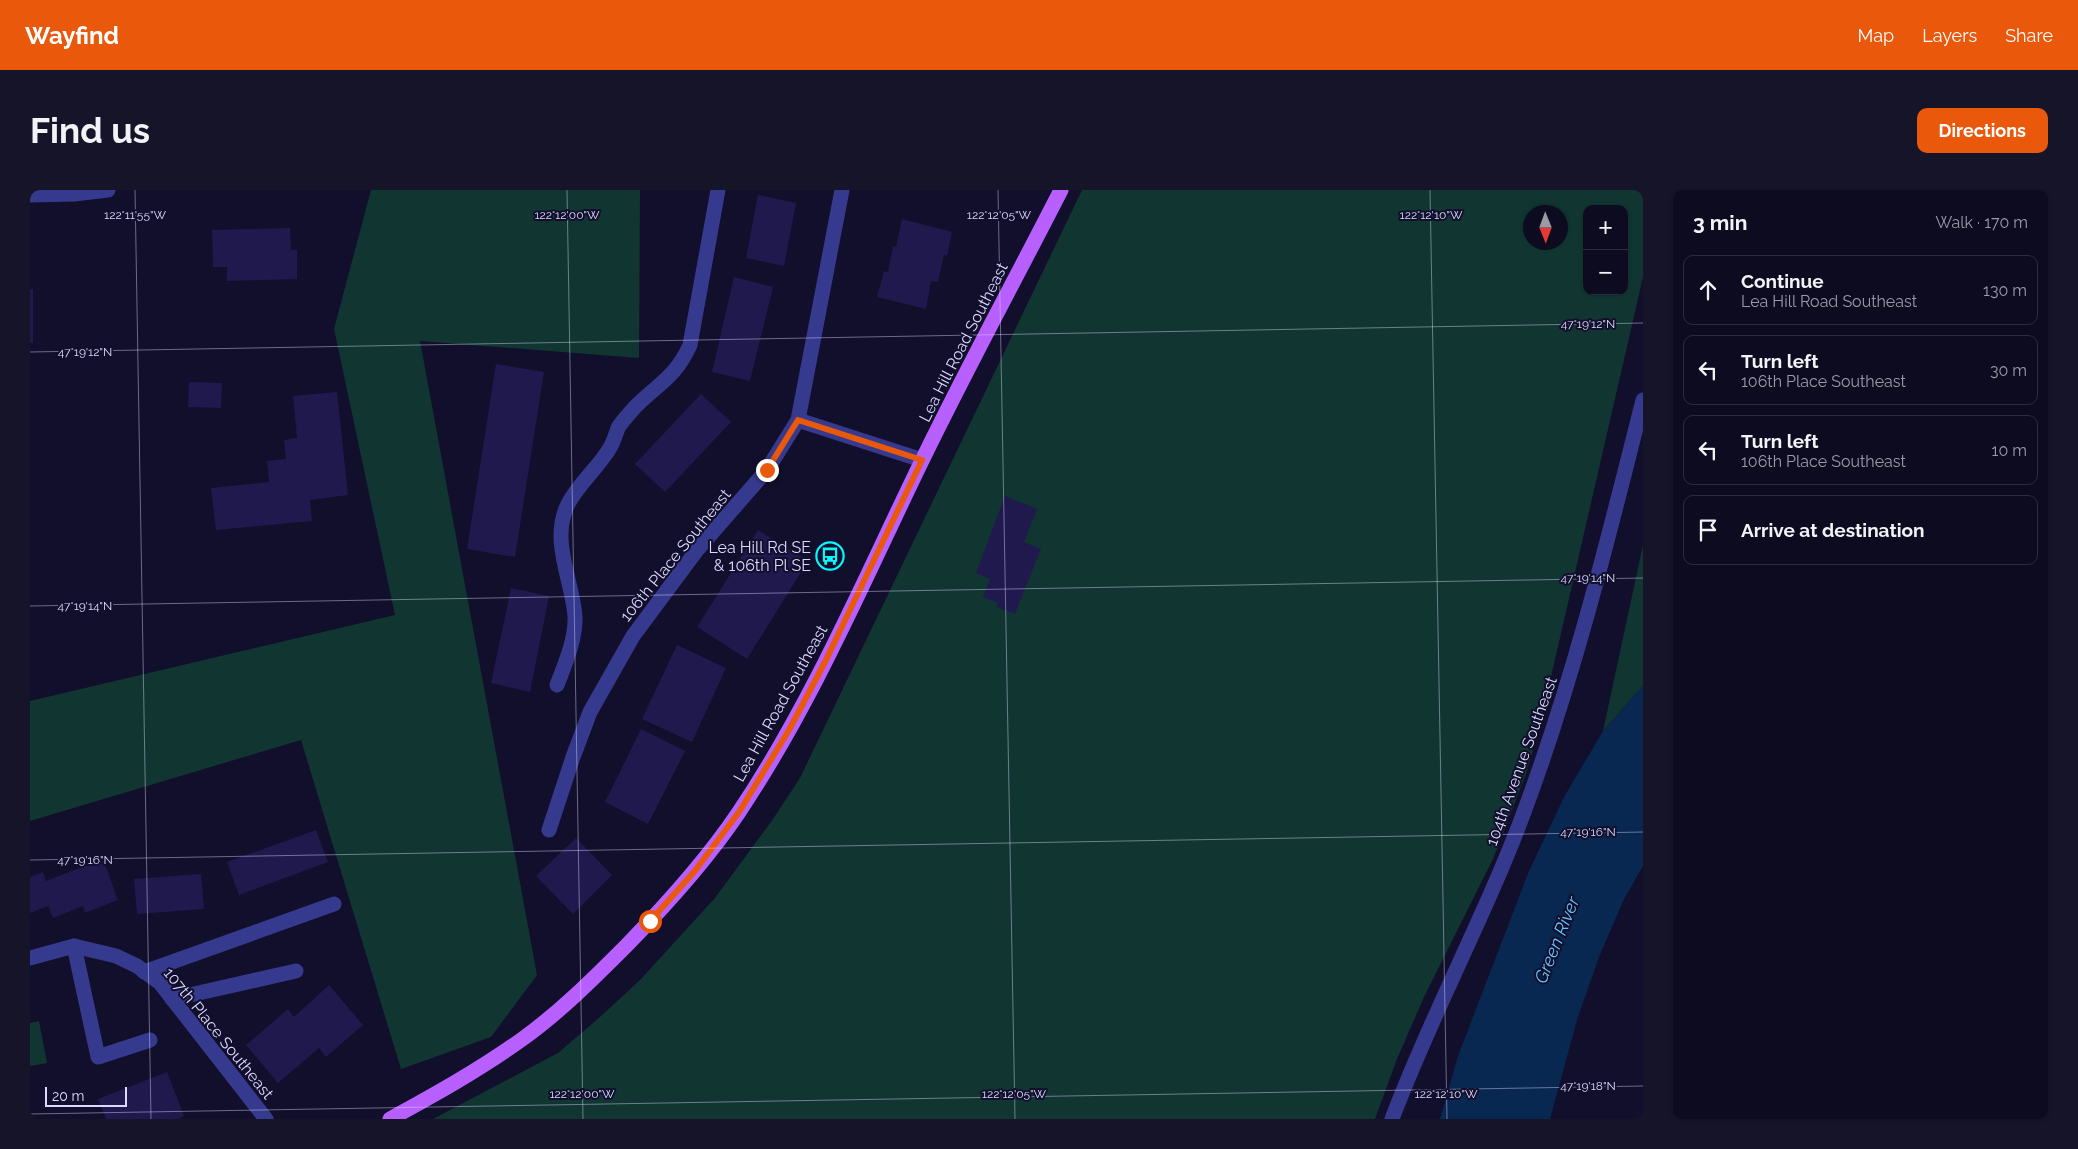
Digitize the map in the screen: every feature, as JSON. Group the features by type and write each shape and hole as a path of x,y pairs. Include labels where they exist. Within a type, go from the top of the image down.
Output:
{"main road":[{"name":"Lea Hill Road Southeast","path":"390,1119 448,1087 522,1040 595,978 694,872 739,812 789,730 825,662 922,460 1061,190"}],"street":[{"path":"30,195 74,194 108,190"},
{"path":"557,686 569,654 575,618 571,591 563,560 561,531 568,504 611,446 620,426 636,407 670,377 682,363 690,345 718,190"},
{"name":"106th Place Southeast","path":"549,830 590,712 633,636 697,550 767,470 798,420 842,190"},
{"name":"104th Avenue Southeast","path":"1392,1119 1406,1083 1489,899 1524,813 1561,708 1583,632 1643,400"},
{"path":"798,420 922,460"},
{"path":"144,972 334,904"},
{"path":"74,946 98,1057 150,1040"},
{"name":"107th Place Southeast","path":"30,958 74,946 116,956 144,972 160,983 266,1119"},
{"path":"172,999 296,971"}],"green space":[{"path":"371,190 640,190 639,358 420,341 537,975 491,1037 401,1069 301,740 30,821 30,701 395,615 334,329"},
{"path":"1082,190 1643,190 1643,277 1539,729 1526,774 1493,859 1424,997 1397,1059 1375,1119 433,1119 558,1053 600,1017 640,980 715,898 773,819 800,778"},
{"path":"1643,545 1643,686 1603,731"},
{"path":"39,1021 47,1063 30,1066 30,1023"}],"water":[{"name":"Green River","path":"1643,686 1643,866 1624,899 1599,957 1577,1020 1550,1119 1440,1119 1458,1056 1529,871 1564,797 1603,731"}],"building":[{"path":"758,195 796,203 784,266 746,258"},
{"path":"902,219 952,232 947,256 944,255 938,282 931,281 926,309 877,297 884,271 888,272 893,246 896,247"},
{"path":"290,228 291,250 297,250 297,279 227,281 227,267 213,267 212,230"},
{"path":"734,277 773,287 750,381 712,372"},
{"path":"30,289 33,289 33,343 30,343"},
{"path":"496,364 544,372 515,557 467,549"},
{"path":"189,382 222,383 221,408 188,407"},
{"path":"337,392 348,495 310,500 312,521 216,530 211,488 269,482 267,461 286,459 284,440 297,438 293,396"},
{"path":"701,394 731,422 665,492 635,464"},
{"path":"1005,496 1037,509 1024,542 1041,549 1015,614 997,607 998,603 983,597 990,579 976,573"},
{"path":"758,530 808,561 747,659 697,627"},
{"path":"511,588 549,596 530,692 491,683"},
{"path":"677,645 726,668 692,742 642,719"},
{"path":"641,729 685,751 648,824 605,802"},
{"path":"316,830 328,862 239,895 227,862"},
{"path":"576,838 612,875 573,914 536,876"},
{"path":"103,859 118,900 85,913 83,906 53,918 48,906 30,913 30,877 43,872 46,881"},
{"path":"201,874 204,909 137,914 134,879"},
{"path":"329,985 363,1025 326,1057 319,1048 278,1083 246,1045 288,1009 294,1017"},
{"path":"167,1072 184,1116 178,1119 106,1119 98,1099"}],"place":[{"name":"Lea Hill Rd SE & 106th Pl SE","path":"830,556"}],"route":[{"path":"650,921 694,872 739,812 789,730 825,662 922,460 798,420 767,470"}]}
